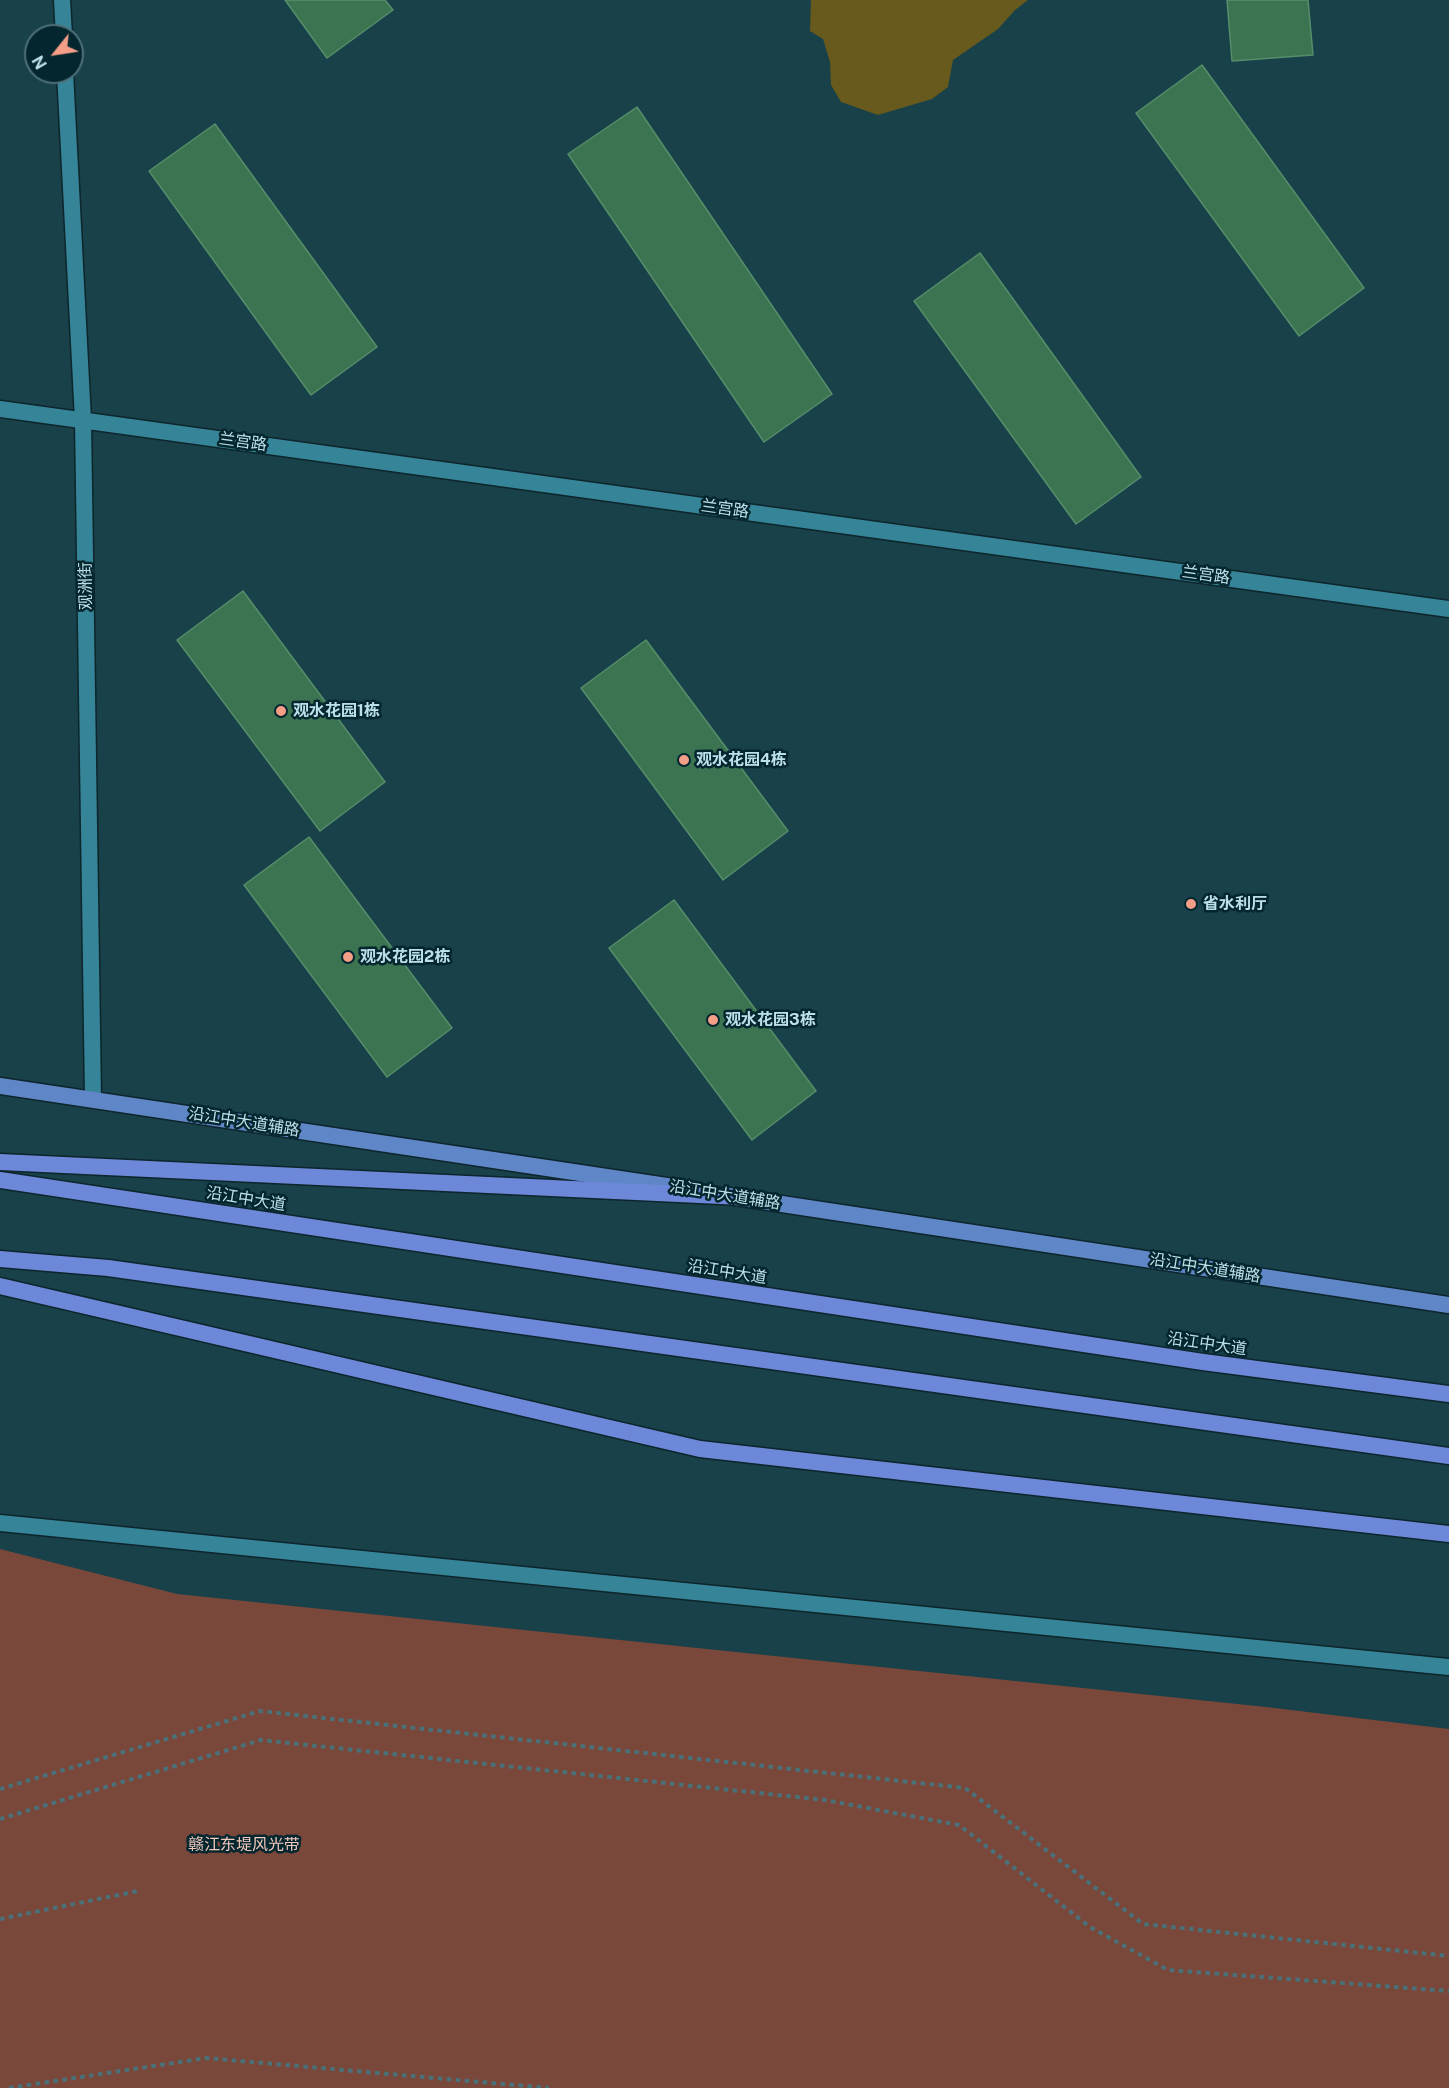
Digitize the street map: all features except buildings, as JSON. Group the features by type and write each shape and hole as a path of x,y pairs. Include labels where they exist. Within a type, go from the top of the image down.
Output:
{"highway":[{"path":"0,1162 742,1197"},
{"name":"沿江中大道","path":"0,1180 1191,1361 1449,1394"},
{"path":"0,1259 108,1268 1449,1456"},
{"path":"0,1286 700,1449 1449,1534"}],"main road":[{"name":"沿江中大道辅路","path":"0,1086 1449,1305"}],"street":[{"path":"62,0 63,24"},
{"name":"观洲街","path":"66,84 83,420 93,1100"},
{"name":"兰宫路","path":"0,409 1449,609"},
{"path":"0,1523 1449,1667"}],"path":[{"path":"0,1789 261,1711 965,1788 1143,1924 1449,1956"},
{"path":"0,1819 261,1740 825,1800 958,1825 1090,1927 1168,1970 1449,1991"},
{"path":"0,1919 138,1892"},
{"path":"9,2088 207,2058 549,2088"}],"green space":[{"name":"赣江东堤风光带","path":"0,1549 177,1594 1266,1707 1449,1729 1449,2088 0,2088"}],"shaded area":[{"path":"811,0 1028,0 1015,10 998,29 953,60 948,87 932,99 878,115 841,102 831,85 830,62 823,39 810,31"}],"place":[{"name":"观水花园1栋","path":"281,711"},
{"name":"观水花园4栋","path":"684,760"},
{"name":"省水利厅","path":"1191,904"},
{"name":"观水花园2栋","path":"348,957"},
{"name":"观水花园3栋","path":"713,1020"}]}
